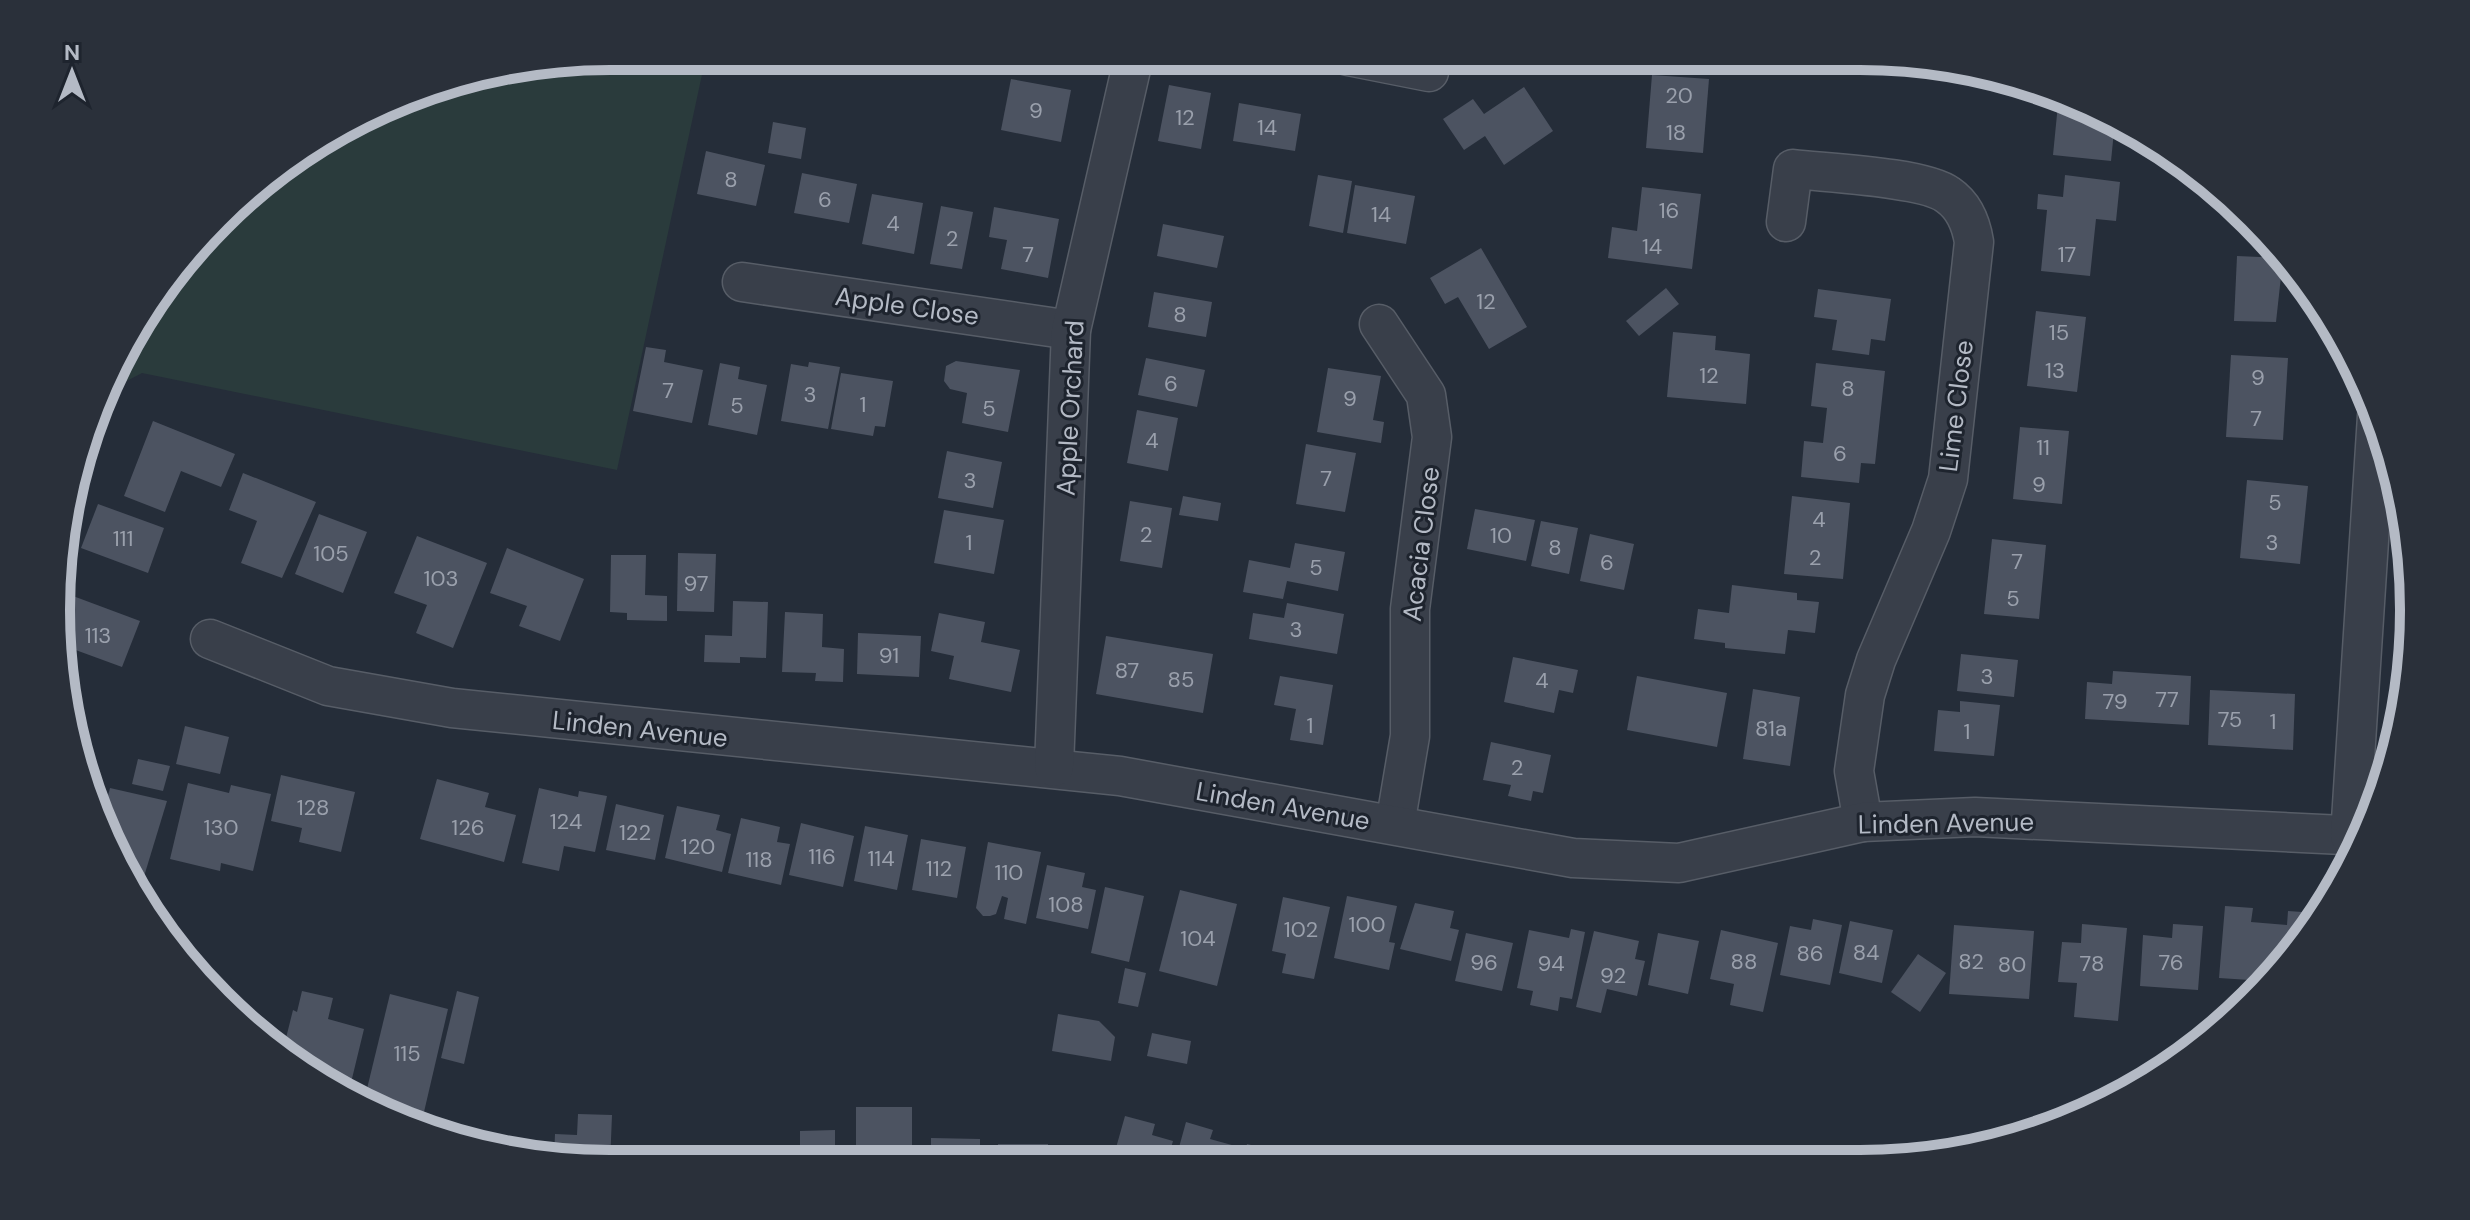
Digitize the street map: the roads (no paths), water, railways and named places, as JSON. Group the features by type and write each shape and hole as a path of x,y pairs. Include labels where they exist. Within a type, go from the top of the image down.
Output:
{"street":[{"name":"Apple Orchard","path":"1054,767 1071,330 1131,70"},
{"path":"1419,70 1429,72"},
{"name":"Lime Close","path":"1786,222 1793,169 1931,186 1956,202 1966,214 1974,242 1948,479 1931,531 1876,660 1865,695 1854,771 1863,822"},
{"name":"Apple Close","path":"742,282 1071,330"},
{"name":"Acacia Close","path":"1379,324 1426,395 1432,437 1410,609 1410,736 1395,825"},
{"path":"2358,820 2375,450"},
{"name":"Linden Avenue","path":"210,639 328,686 452,708 816,748 1054,767 1573,858 1649,863 1709,858 1759,842 1863,822 1975,817 2350,836"}]}
